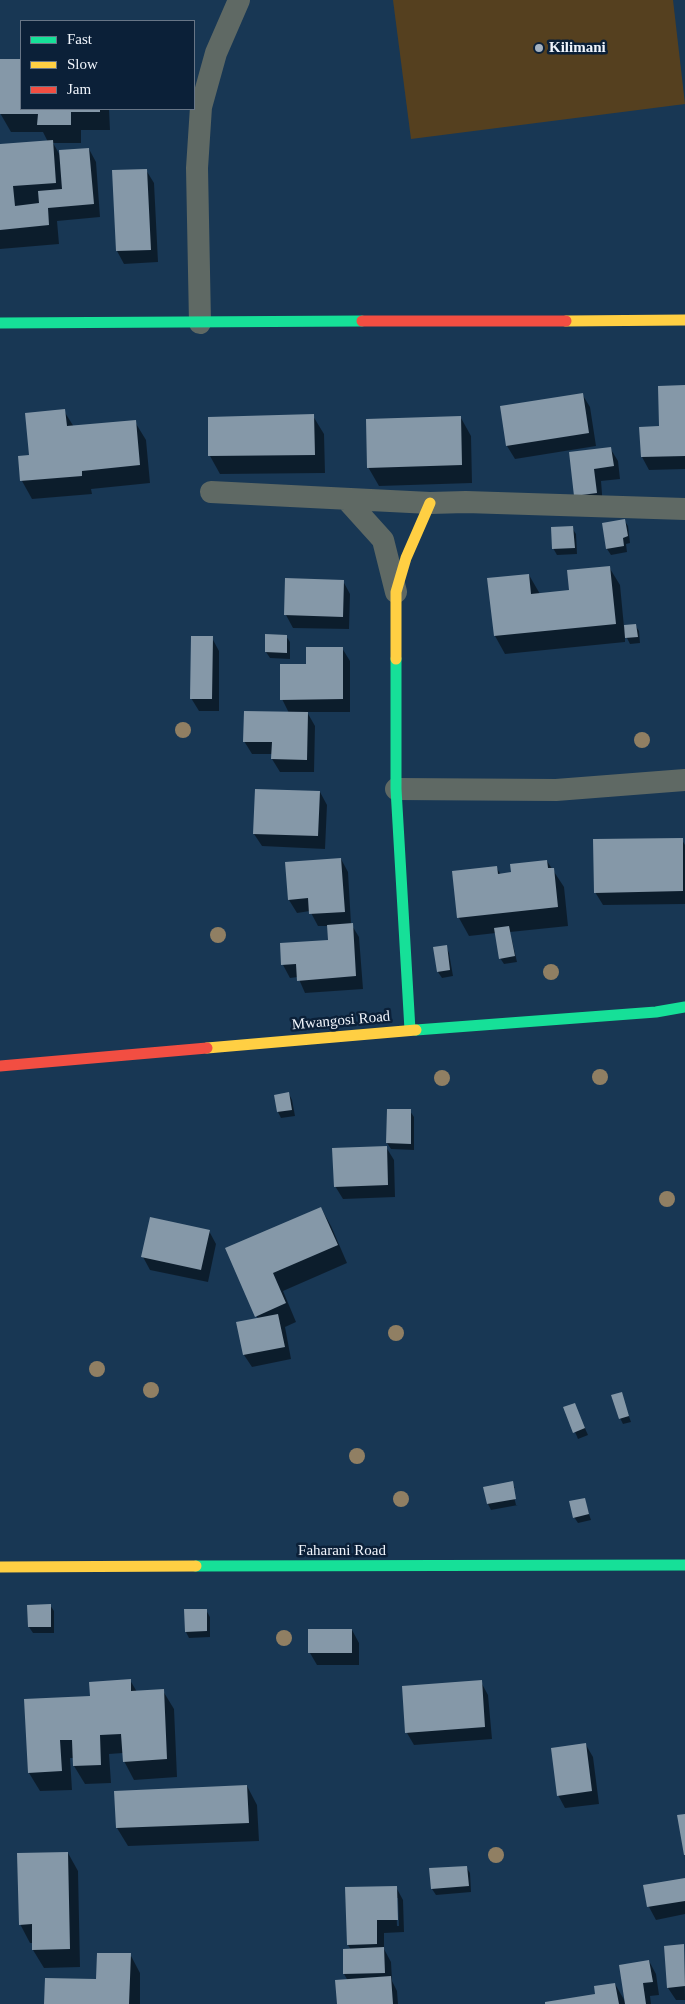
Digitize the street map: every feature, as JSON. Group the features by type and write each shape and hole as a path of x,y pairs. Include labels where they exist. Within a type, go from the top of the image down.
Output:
{"street":[{"path":"200,323 196,168 201,107 216,53 239,0"},
{"path":"0,324 685,320"},
{"path":"212,492 430,503 466,502 685,509"},
{"path":"346,499 383,540 396,592 396,789 410,1030"},
{"path":"396,592 406,558 430,503"},
{"path":"396,789 556,790 685,780"},
{"name":"Mwangosi Road","path":"0,1066 410,1030 656,1012 685,1007"},
{"name":"Faharani Road","path":"0,1567 685,1565"}],"shaded area":[{"name":"Kilimani","path":"393,0 673,0 685,104 411,139"}],"building":[{"path":"0,59 20,59 20,110 100,110 100,112 71,112 71,125 37,125 38,114 0,114"},
{"path":"53,140 56,183 13,186 15,206 39,203 38,191 62,189 59,150 89,148 94,204 48,208 49,225 0,230 0,144"},
{"path":"147,169 151,250 116,251 112,170"},
{"path":"685,385 685,456 641,457 639,427 659,426 658,386"},
{"path":"583,393 589,433 506,446 500,406"},
{"path":"65,409 67,426 136,420 140,465 82,471 82,476 20,481 18,456 29,455 25,413"},
{"path":"314,414 315,455 208,456 208,417"},
{"path":"461,416 462,465 367,468 366,419"},
{"path":"611,447 614,466 594,469 597,493 574,496 569,452"},
{"path":"625,519 628,536 623,538 624,546 606,549 602,523"},
{"path":"573,526 575,548 552,549 551,527"},
{"path":"610,566 616,624 494,636 487,578 529,574 531,594 569,590 567,570"},
{"path":"285,578 344,580 343,617 284,615"},
{"path":"636,624 638,637 625,638 624,625"},
{"path":"265,634 287,635 287,653 265,652"},
{"path":"191,636 213,636 212,699 190,699"},
{"path":"306,647 343,647 343,699 280,700 280,664 306,664"},
{"path":"244,711 308,712 307,760 271,759 272,742 243,742"},
{"path":"255,789 320,791 318,836 253,834"},
{"path":"683,838 683,891 594,893 593,839"},
{"path":"341,858 345,912 309,914 308,898 288,900 285,862"},
{"path":"547,860 548,868 554,868 558,907 457,918 452,871 497,866 498,874 511,872 510,864"},
{"path":"353,923 356,976 297,981 296,964 281,965 280,943 328,940 327,925"},
{"path":"509,926 515,956 499,959 494,928"},
{"path":"447,945 450,970 437,972 433,947"},
{"path":"289,1092 292,1110 277,1112 274,1095"},
{"path":"387,1109 411,1109 411,1144 386,1143"},
{"path":"387,1146 388,1185 334,1187 332,1148"},
{"path":"321,1207 338,1245 273,1273 286,1303 255,1317 225,1248"},
{"path":"150,1217 210,1230 201,1270 141,1257"},
{"path":"278,1314 285,1347 243,1355 236,1322"},
{"path":"622,1392 629,1416 619,1419 611,1395"},
{"path":"575,1403 585,1428 573,1433 563,1407"},
{"path":"513,1481 516,1499 487,1504 483,1487"},
{"path":"585,1498 589,1514 573,1518 569,1501"},
{"path":"51,1604 51,1627 28,1627 27,1605"},
{"path":"184,1609 207,1609 207,1631 185,1632"},
{"path":"308,1629 352,1629 352,1653 308,1653"},
{"path":"131,1679 131,1691 164,1689 167,1759 123,1762 121,1734 100,1735 101,1765 73,1766 72,1740 60,1740 62,1771 28,1773 24,1699 90,1696 89,1682"},
{"path":"482,1680 485,1727 405,1733 402,1686"},
{"path":"586,1743 592,1791 557,1796 551,1748"},
{"path":"247,1785 249,1823 116,1828 114,1791"},
{"path":"685,1814 685,1855 684,1855 677,1815"},
{"path":"68,1852 70,1949 32,1950 32,1924 19,1925 17,1853"},
{"path":"467,1866 469,1886 431,1889 429,1868"},
{"path":"685,1878 685,1901 647,1907 643,1885"},
{"path":"397,1886 398,1920 377,1920 377,1944 347,1945 345,1887"},
{"path":"684,1944 685,1986 667,1988 664,1946"},
{"path":"384,1947 385,1973 343,1974 343,1949"},
{"path":"97,1953 131,1953 129,2004 44,2004 45,1978 96,1979"},
{"path":"649,1960 653,1982 643,1983 646,2004 625,2004 619,1965"},
{"path":"391,1976 393,2004 337,2004 335,1980"},
{"path":"615,1983 619,2004 545,2004 545,2002 595,1994 594,1986"}],"traffic: fast":[{"path":"0,323 362,321"},
{"path":"396,659 396,789 410,1030"},
{"path":"416,1030 656,1012 685,1007"},
{"path":"196,1566 685,1565"}],"traffic: slow":[{"path":"566,321 685,320"},
{"path":"396,659 396,592 406,558 430,503"},
{"path":"207,1048 416,1030"},
{"path":"0,1567 196,1566"}],"traffic: jam":[{"path":"362,321 566,321"},
{"path":"0,1066 207,1048"}],"place":[{"name":"Kilimani","path":"539,48"}]}
